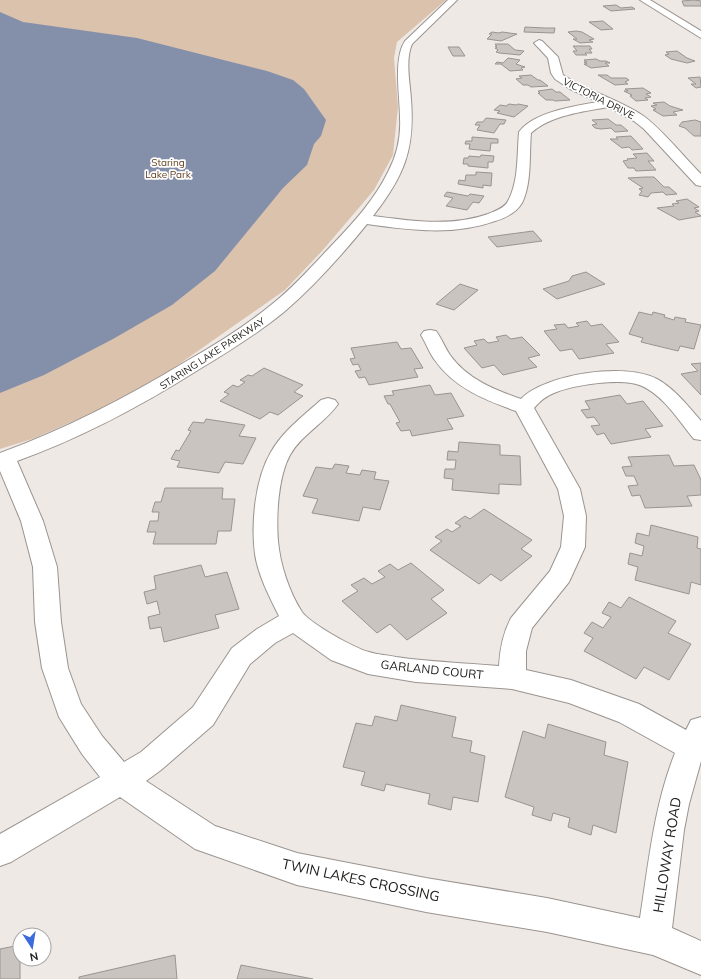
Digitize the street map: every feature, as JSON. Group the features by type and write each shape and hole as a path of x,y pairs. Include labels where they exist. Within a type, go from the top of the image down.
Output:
{"street":[{"name":"STARING LAKE PARKWAY","path":"2,459 59,436 136,400 232,341 268,316 295,292 363,219 387,186 400,161 407,133 405,49 413,38 453,0"},
{"path":"644,0 654,8 701,34"},
{"name":"VICTORIA DRIVE","path":"539,43 553,57 556,73 559,77 574,87 610,103 638,118 648,126 701,182"},
{"path":"363,219 416,226 441,227 480,222 504,213 515,203 519,191 525,132 530,127 544,119 610,103"},
{"path":"430,335 442,357 454,371 471,384 490,395 524,407 569,489 575,516 573,547 560,576 520,625 514,651 512,678"},
{"path":"524,407 536,394 555,386 616,376 631,377 648,382 664,392 701,434"},
{"name":"GARLAND COURT","path":"328,404 296,433 280,454 272,476 268,497 265,525 267,555 279,591 294,620 340,652 368,663 416,671 512,678 571,692 696,738"},
{"name":"TWIN LAKES CROSSING","path":"2,459 32,521 45,567 48,622 55,668 69,709 92,745 121,781 206,838 297,869 426,895 547,914 654,938 701,958"},
{"path":"0,850 121,781 151,761 203,716 241,656 266,636 294,620"},
{"name":"HILLOWAY ROAD","path":"654,938 672,806 696,738"}],"green space":[{"name":"Staring Lake Park","path":"0,0 446,0 397,42 394,58 398,107 393,155 374,190 323,250 285,290 165,374 103,408 35,438 0,449"}],"water":[{"path":"0,12 23,22 137,38 267,71 293,80 304,89 326,120 321,136 314,144 307,165 283,188 215,271 172,305 113,339 44,375 0,393"}],"building":[{"path":"682,1 701,1 701,6 684,6"},
{"path":"616,5 621,8 632,7 635,9 611,11 603,6"},
{"path":"603,21 613,29 601,30 589,22"},
{"path":"525,27 555,28 554,33 524,32"},
{"path":"492,32 517,34 501,41 487,39 492,34 489,34"},
{"path":"568,32 582,32 594,39 589,40 593,42 580,43 573,39 577,39"},
{"path":"495,44 508,44 515,50 524,51 520,55 499,53 496,52 498,50 495,48 497,48 495,46 497,46"},
{"path":"573,46 590,46 592,49 589,49 592,53 585,53 587,55 576,55 573,51 577,51"},
{"path":"448,47 459,47 465,56 453,56"},
{"path":"677,51 687,58 695,61 687,63 671,59 665,55 669,54 666,52"},
{"path":"508,58 520,60 516,64 525,67 521,68 523,70 510,71 501,64 495,64 497,62 503,63"},
{"path":"596,59 610,63 605,63 609,66 591,68 584,64 587,64 584,62 587,62 584,60"},
{"path":"531,75 548,86 531,87 528,85 523,85 516,79 522,78 519,76"},
{"path":"598,75 607,75 611,78 626,78 629,80 625,82 628,84 615,85"},
{"path":"700,77 701,87 696,88 691,84 696,84 688,78"},
{"path":"643,88 651,93 646,94 651,97 645,98 648,100 636,101 630,96 632,95 624,91 628,91 625,89"},
{"path":"552,89 556,92 560,92 570,100 546,100 538,93 540,93 538,91"},
{"path":"664,102 670,106 683,110 673,112 677,115 663,116 653,110 656,109 651,106 657,105 653,103"},
{"path":"509,104 528,106 514,117 497,113 500,111 494,110 500,105 506,106"},
{"path":"486,118 506,120 504,124 500,124 494,133 477,130 480,125 475,125 477,122 483,122"},
{"path":"608,119 616,125 621,125 628,131 615,132 611,128 601,129 595,128 592,125 597,124 592,120"},
{"path":"695,120 701,122 701,136 694,136 685,128 679,126 682,122"},
{"path":"631,136 643,149 632,150 629,147 622,148 610,139 618,139 616,137"},
{"path":"472,137 498,139 498,143 491,143 490,151 469,149 470,144 465,144 466,141 472,141"},
{"path":"647,153 654,161 648,161 656,170 636,171 634,168 628,168 623,161 637,158 633,154"},
{"path":"481,155 494,156 493,162 488,162 488,168 463,164 464,158 468,158 469,156 480,157"},
{"path":"476,172 492,173 491,186 483,185 483,188 458,184 459,180 465,181 466,175 476,175"},
{"path":"654,177 664,187 669,187 677,194 666,195 663,192 651,193 648,197 639,195 642,191 639,189 643,188 628,178"},
{"path":"447,192 468,196 470,194 484,196 479,203 473,202 467,210 446,206 453,198 444,196"},
{"path":"687,199 699,207 694,208 699,211 695,212 701,216 679,220 657,208 674,206 672,204 679,203 676,201"},
{"path":"533,231 542,241 497,247 488,237"},
{"path":"586,272 605,284 557,299 543,289 569,281 572,276"},
{"path":"460,284 478,290 454,310 436,304"},
{"path":"639,312 652,315 653,312 665,315 664,317 674,320 675,317 686,319 685,322 701,325 694,349 680,346 678,351 641,342 643,338 629,334"},
{"path":"587,321 591,326 602,324 619,342 606,344 614,353 579,359 572,349 560,351 544,331 557,329 554,325 565,324 568,328 579,326 576,323"},
{"path":"506,335 511,339 522,337 540,355 528,358 537,367 503,375 494,365 482,368 464,348 477,345 474,341 484,339 488,343 499,341 496,337"},
{"path":"397,342 401,349 411,348 423,368 414,369 418,377 369,385 365,377 359,378 355,371 361,370 358,364 353,365 350,359 355,358 351,348"},
{"path":"701,363 701,395 681,374 698,371 691,364"},
{"path":"264,368 303,385 294,392 303,396 278,415 270,412 260,419 220,401 229,394 224,392 233,385 238,387 245,382 240,380 248,375 252,376"},
{"path":"430,385 435,395 451,393 464,416 447,419 453,429 412,436 410,430 401,431 396,423 400,422 384,396 394,395 392,391"},
{"path":"620,395 627,404 643,401 663,426 645,429 651,437 611,444 604,433 597,435 591,426 600,425 594,417 587,418 581,410 590,409 585,401"},
{"path":"206,419 245,425 239,436 256,438 243,464 225,462 219,473 177,467 180,461 171,459 176,450 179,451 191,431 188,430 193,422 204,423"},
{"path":"459,442 500,445 500,455 520,456 521,485 499,484 499,494 452,490 453,479 444,478 445,469 455,469 456,460 447,460 448,451 458,452"},
{"path":"669,455 674,466 694,465 701,480 701,495 687,496 692,506 645,508 640,495 632,496 628,486 638,485 634,476 626,476 622,467 632,466 628,457"},
{"path":"335,464 349,466 346,473 360,475 362,470 376,472 374,479 389,481 380,510 363,507 359,521 312,513 318,499 303,496 316,467 332,469"},
{"path":"165,488 223,488 222,499 235,499 231,531 218,531 216,544 153,544 156,532 147,532 150,521 158,521 159,512 152,512 155,502 161,502"},
{"path":"484,509 532,540 521,549 532,556 501,581 491,574 479,584 430,550 442,541 435,537 447,529 452,532 461,526 455,523 465,516 470,519"},
{"path":"651,525 698,537 697,548 701,549 701,585 691,582 689,594 635,580 638,567 628,564 630,553 642,556 644,546 635,543 637,533 649,536"},
{"path":"411,563 444,590 431,599 447,613 407,640 390,624 377,633 342,601 358,591 351,585 364,578 372,584 385,577 378,571 390,564 398,570"},
{"path":"201,565 205,577 227,572 239,609 215,615 219,628 164,642 161,627 150,629 148,617 160,614 157,601 147,604 144,592 156,589 154,576"},
{"path":"629,597 676,621 668,633 691,644 669,680 644,667 636,679 584,651 593,638 584,633 592,622 603,628 611,617 602,613 609,602 621,608"},
{"path":"401,705 456,717 452,737 472,741 470,752 485,756 478,802 453,797 451,810 428,804 430,794 386,784 384,791 361,785 365,772 343,767 356,723 372,726 375,716 397,721"},
{"path":"548,724 606,742 604,755 628,762 616,833 593,825 591,835 568,827 570,818 553,813 551,821 532,815 534,807 505,797 523,731 545,738"},
{"path":"12,947 12,967 20,967 20,979 0,979 0,949"},
{"path":"175,955 177,979 79,979 79,977"},
{"path":"241,965 313,979 237,979"}]}
